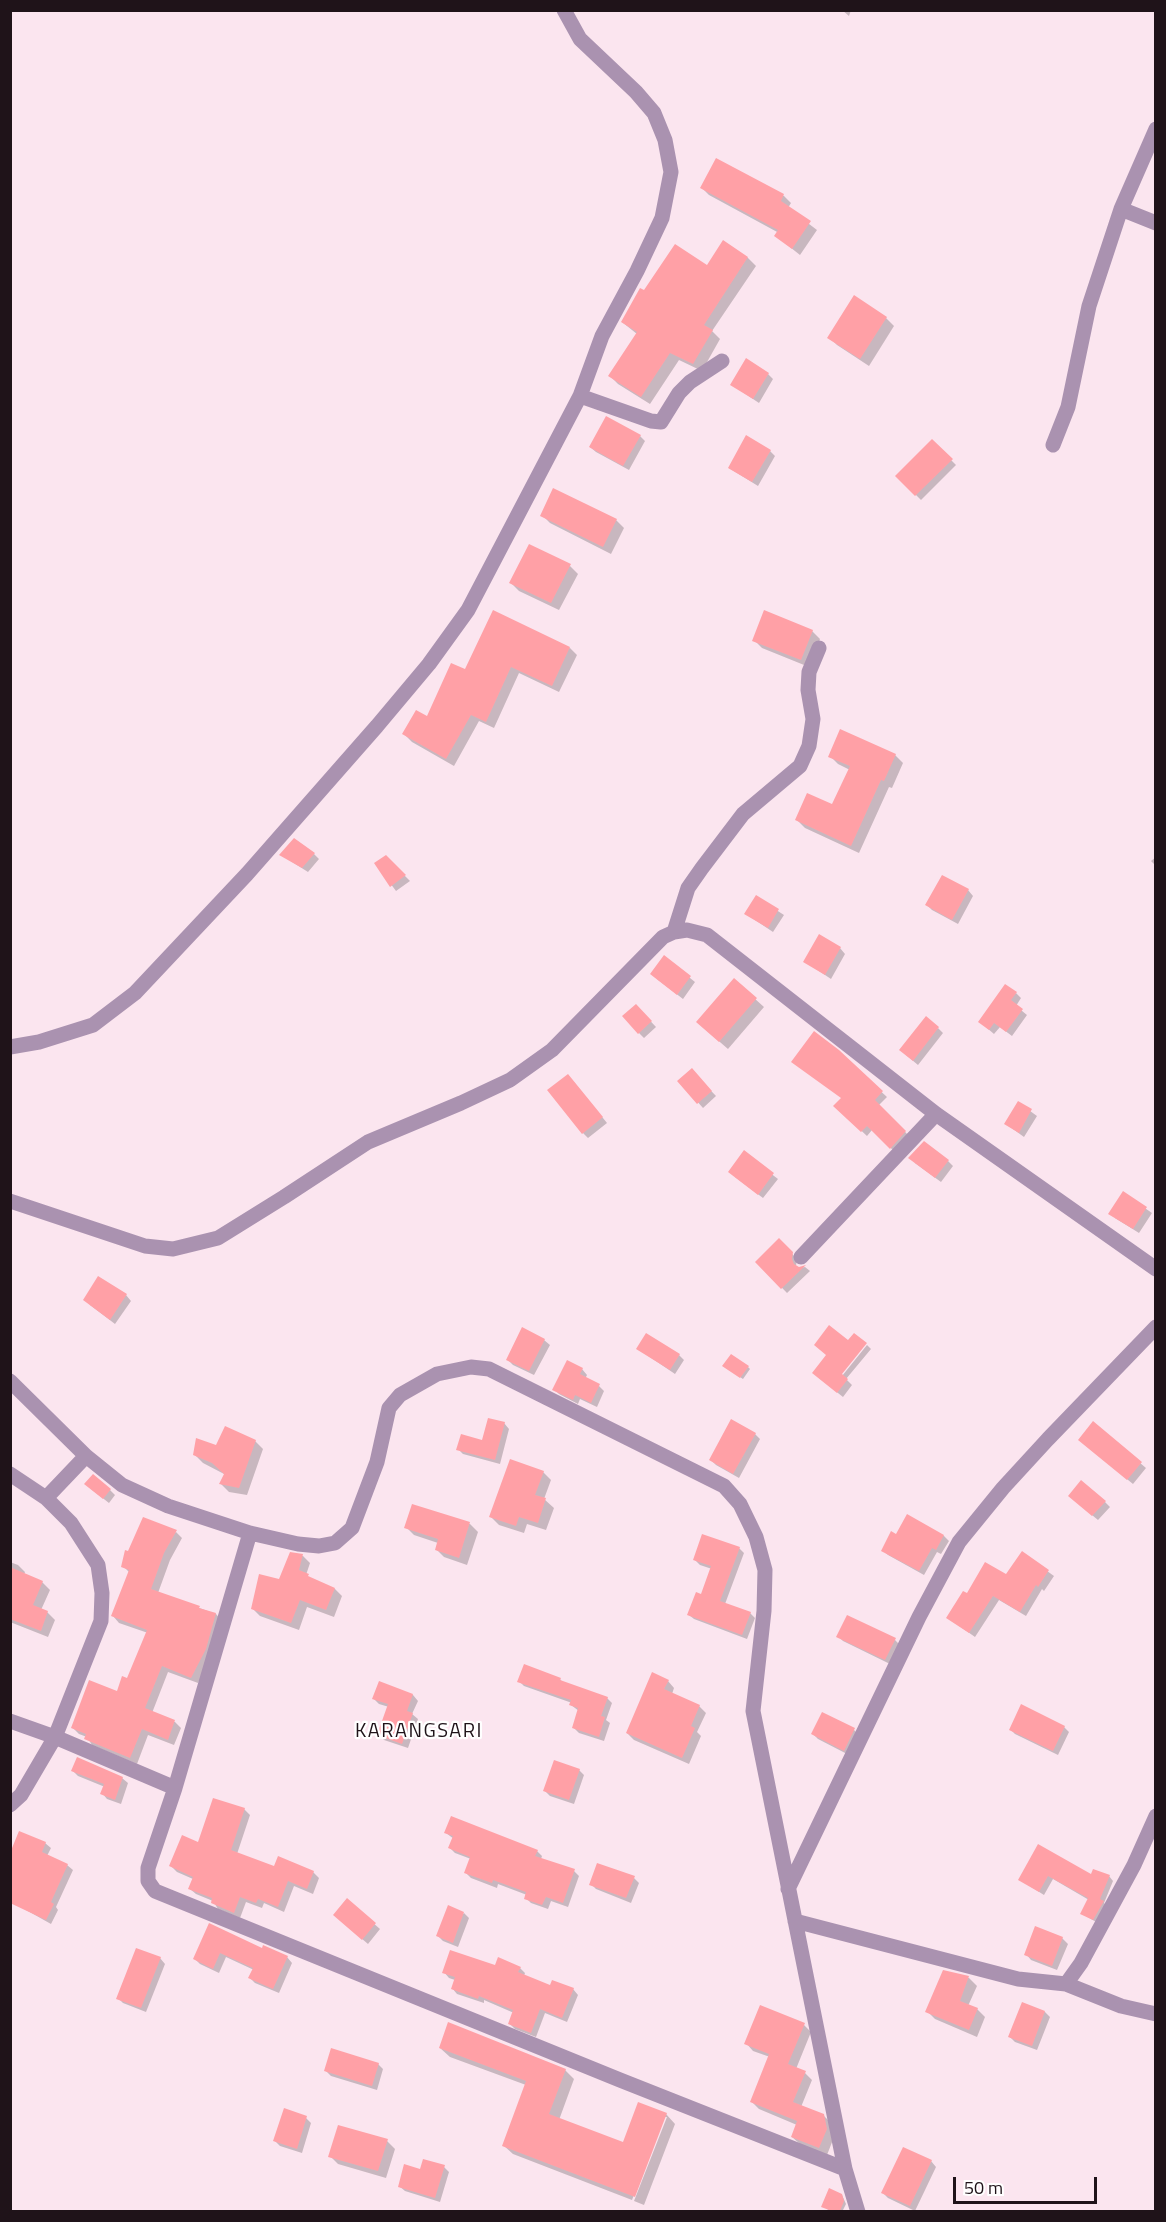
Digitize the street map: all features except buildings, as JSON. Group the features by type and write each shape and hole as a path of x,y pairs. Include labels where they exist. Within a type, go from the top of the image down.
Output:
{"street":[{"path":"10,1047 39,1042 93,1025 135,993 172,957 370,734 429,664 468,610 580,396 602,336 638,271 662,218 671,172 665,140 654,113 636,92 580,39 564,10"},
{"path":"1053,445 1068,407 1089,306 1121,209 1155,129"},
{"path":"1121,209 1155,223"},
{"path":"580,396 651,421 661,422 679,393 690,382 722,361"},
{"path":"674,932 688,888 702,868 743,814 800,766 809,746 813,719 808,690 809,672 819,648"},
{"path":"10,1201 145,1246 174,1250 218,1238 368,1142 510,1080 552,1050 663,937 687,930 707,935 936,1114 1155,1269"},
{"path":"801,1257 936,1114"},
{"path":"788,1889 919,1617 959,1542 1048,1438 1155,1327"},
{"path":"10,1382 86,1456 122,1485 168,1506 250,1533 298,1544 319,1546 335,1543 352,1528 377,1462 389,1408 400,1395 437,1374 471,1367 489,1369 724,1486 740,1504 756,1536 765,1570 764,1611 753,1711 845,2169 858,2211"},
{"path":"46,1498 86,1456"},
{"path":"10,1474 46,1498 71,1523 98,1565 102,1593 101,1621 55,1737 21,1795 10,1805"},
{"path":"250,1533 175,1788 148,1868 148,1881 155,1891 845,2169"},
{"path":"10,1721 55,1737 175,1788"},
{"path":"1066,1984 1092,1944 1134,1865 1155,1816"},
{"path":"795,1921 1018,1979 1066,1984 1121,2006 1155,2014"}],"district":[{"name":"KARANGSARI","path":"419,1732"}]}
